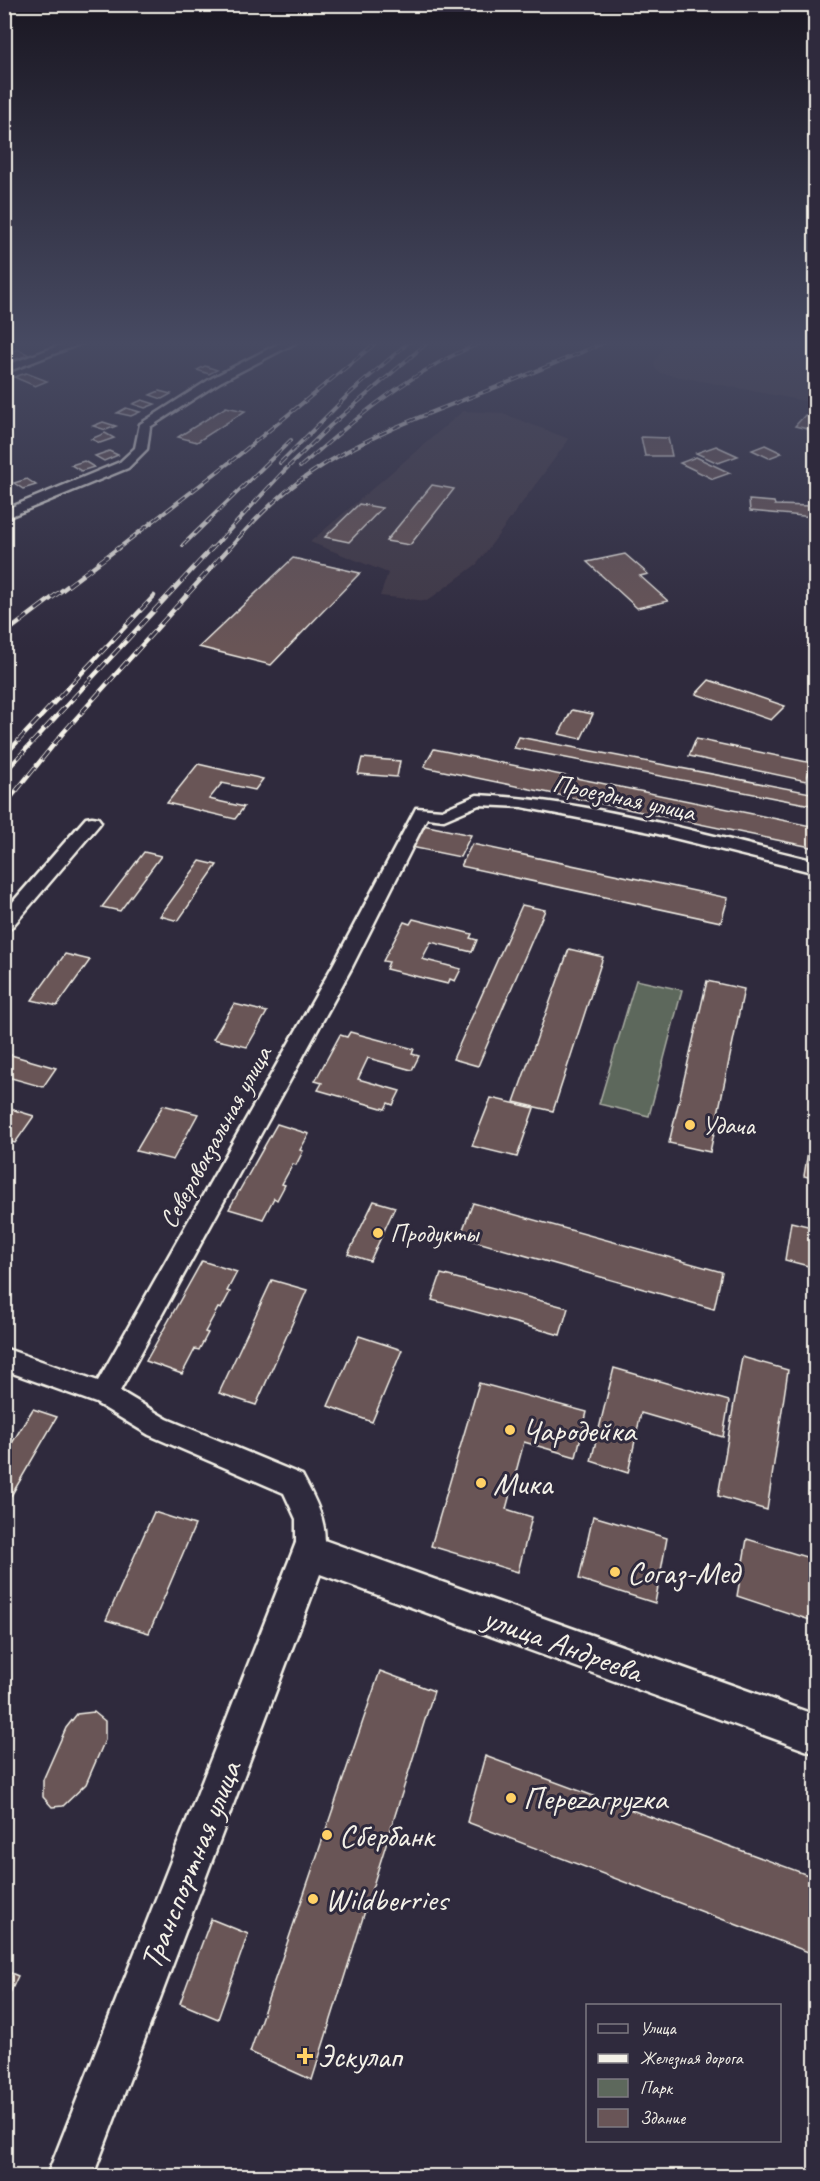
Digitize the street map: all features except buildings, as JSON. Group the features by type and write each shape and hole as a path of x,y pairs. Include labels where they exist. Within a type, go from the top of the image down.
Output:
{"street":[{"path":"4,515 124,465 141,449 142,444"},
{"name":"Проездная улица","path":"422,812 444,815 477,800 522,802 650,827 816,867"},
{"name":"Северовокзальная улица","path":"104,1395 342,967 422,812"},
{"path":"4,924 92,822"},
{"path":"4,1359 104,1395 158,1427 293,1484 310,1518 310,1553"},
{"name":"улица Андреева","path":"310,1553 816,1735"},
{"name":"Транспортная улица","path":"70,2176 119,2042 220,1790 310,1553"}],"shaded area":[{"path":"425,444 565,444 477,564 427,601 380,596 388,573 310,542"}],"green space":[{"path":"636,980 682,990 649,1116 599,1104"}],"railway":[{"path":"116,550 253,444"},
{"path":"183,545 287,444"},
{"path":"280,463 299,444"},
{"path":"211,550 312,444"},
{"path":"300,467 327,444"},
{"path":"228,550 288,490 331,460 361,444"},
{"path":"4,634 118,548"},
{"path":"4,773 212,548"},
{"path":"4,806 63,733 229,548"},
{"path":"4,756 154,596"}],"place":[{"name":"Удача","path":"690,1125"},
{"name":"Продукты","path":"378,1233"},
{"name":"Чародейка","path":"510,1430"},
{"name":"Мика","path":"481,1483"},
{"name":"Согаз-Мед","path":"615,1572"},
{"name":"Переzагруzка","path":"511,1798"},
{"name":"Сбербанк","path":"327,1835"},
{"name":"Wildberries","path":"313,1899"},
{"name":"Эскулап","path":"305,2056"}]}
